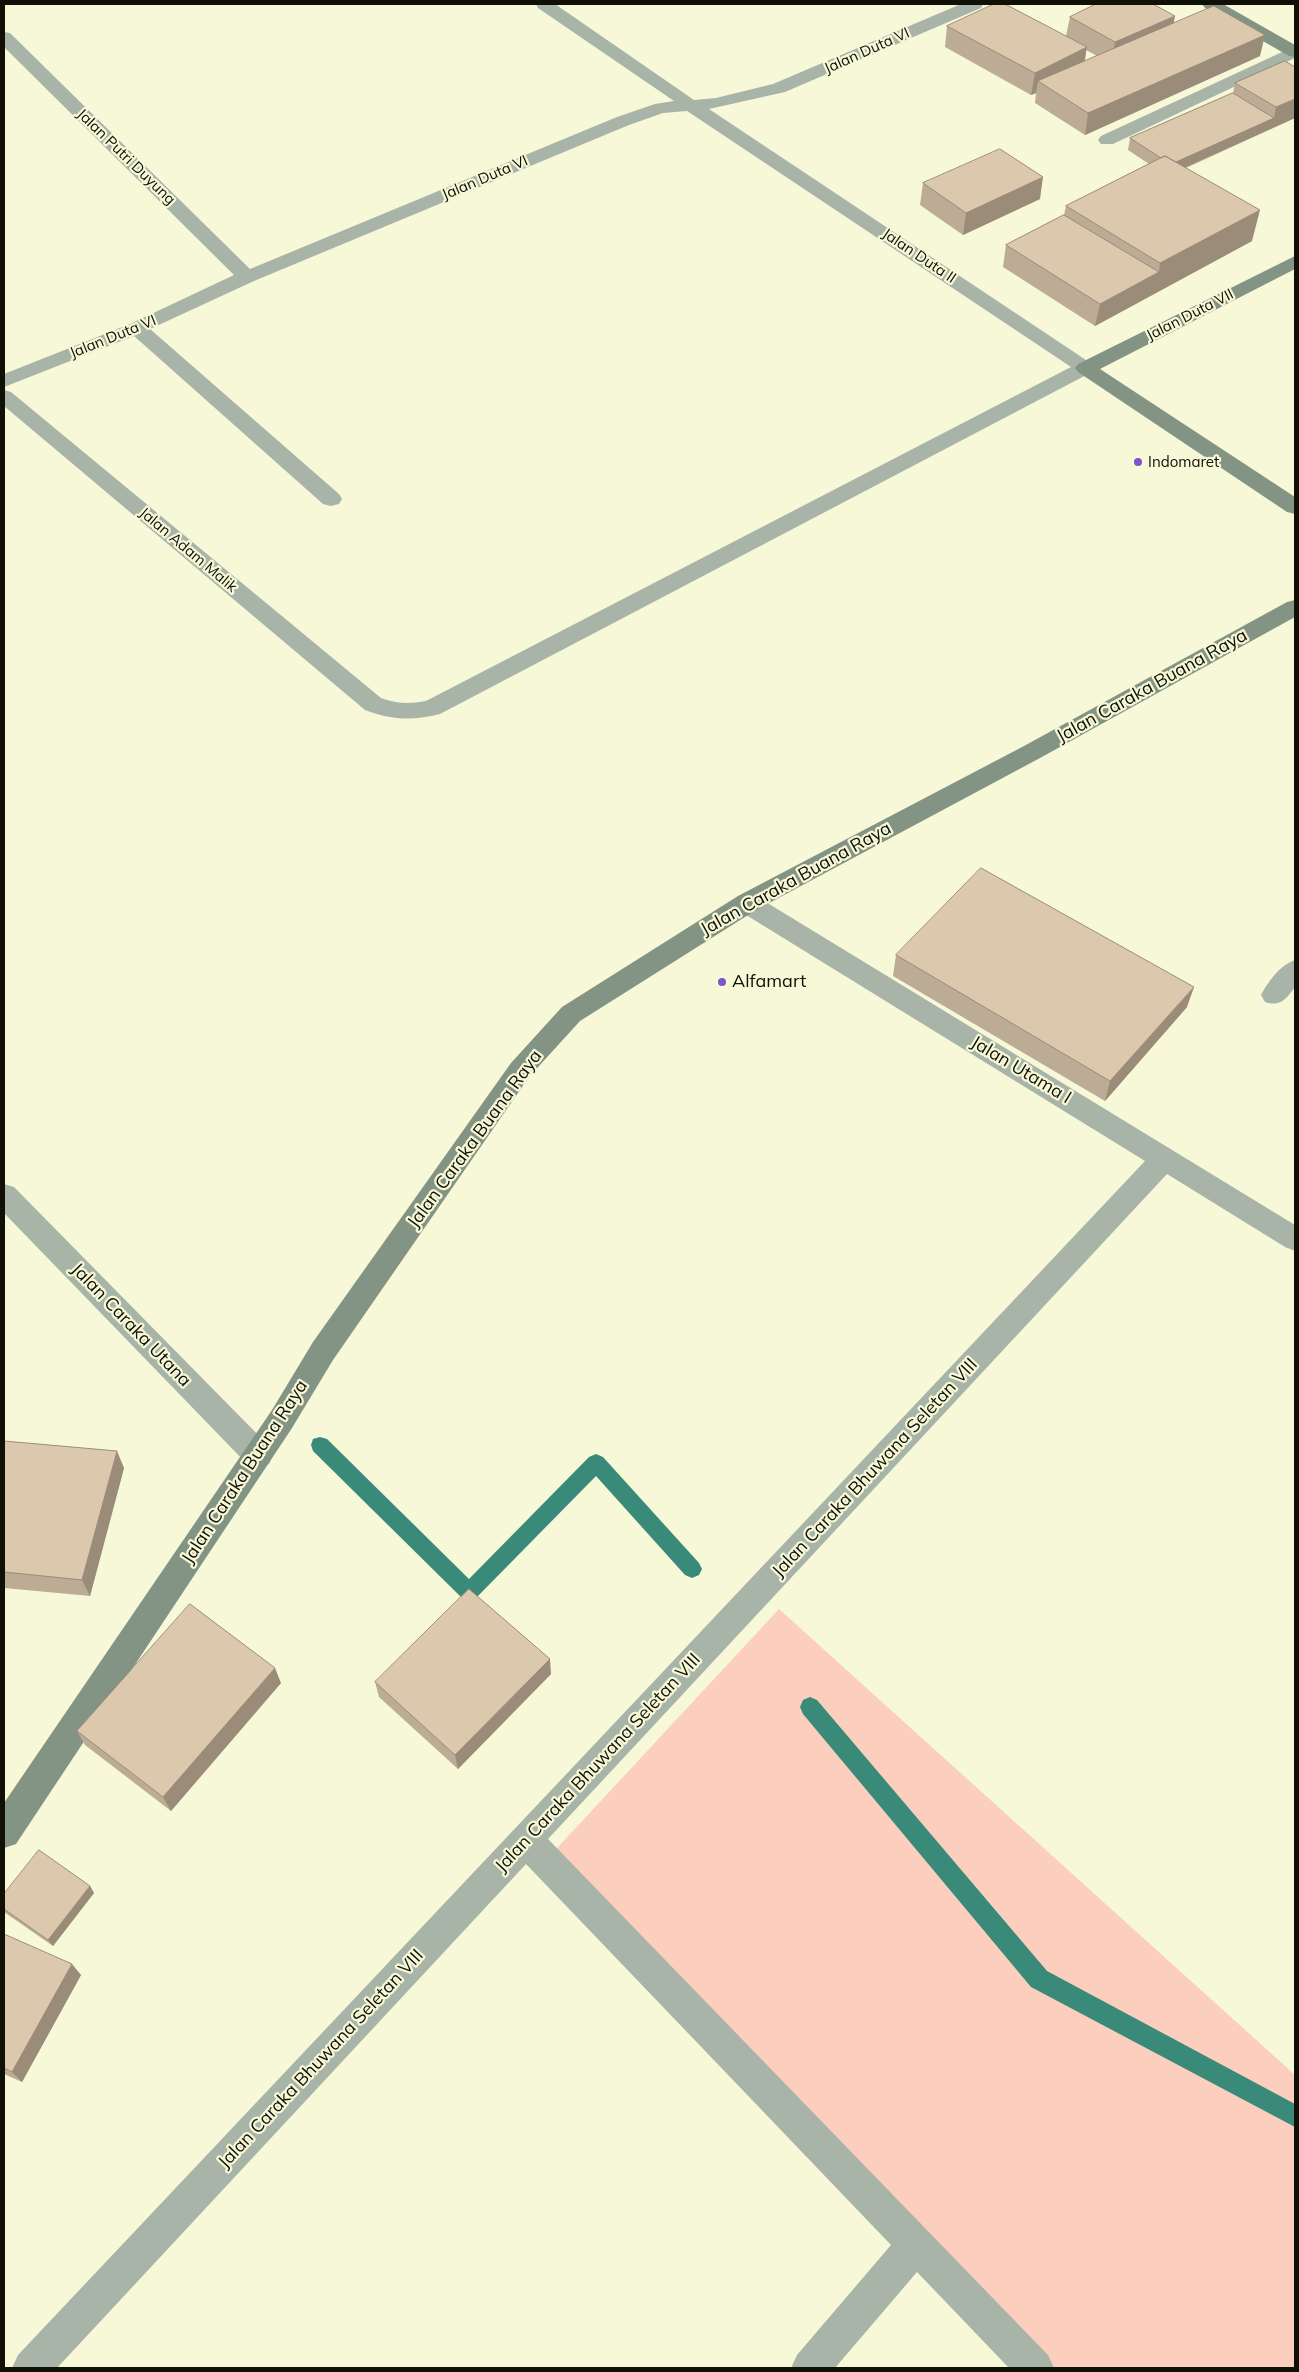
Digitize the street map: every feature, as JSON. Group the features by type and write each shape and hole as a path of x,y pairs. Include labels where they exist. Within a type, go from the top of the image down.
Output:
{"street":[{"name":"Jalan Duta II","path":"544,4 689,104 1295,506"},
{"name":"Jalan Duta VI","path":"4,381 137,328 247,277 623,122 661,108 735,100 780,88 975,4"},
{"path":"1211,4 1295,51"},
{"name":"Jalan Putri Duyung","path":"4,37 247,277"},
{"path":"1106,140 1295,51"},
{"name":"Jalan Duta VII","path":"1086,368 1295,262"},
{"path":"137,328 331,500"},
{"name":"Jalan Adam Malik","path":"4,396 373,704 388,711 408,713 432,708 1086,368"},
{"name":"Jalan Caraka Buana Raya","path":"4,1832 282,1419 323,1351 520,1070 571,1014 747,903 1032,752 1295,606"},
{"name":"Jalan Utama I","path":"747,903 1295,1239"},
{"path":"1274,995 1295,970"},
{"name":"Jalan Caraka Bhuwana Seletan VIII","path":"30,2368 1165,1158"},
{"name":"Jalan Caraka Utana","path":"4,1195 258,1455"},
{"path":"526,1840 1035,2368"},
{"path":"810,2368 916,2245"}],"shaded area":[{"path":"779,1609 1295,2075 1295,2368 1033,2368 546,1860"}],"building":[{"path":"994,4 1005,4 1087,47 1035,73 947,26"},
{"path":"1096,4 1153,4 1175,16 1115,42 1070,17"},
{"path":"1214,6 1265,35 1088,113 1038,81"},
{"path":"1285,61 1295,67 1295,99 1276,107 1235,83"},
{"path":"1233,93 1274,118 1176,162 1165,156 1161,158 1130,138"},
{"path":"1000,149 1043,177 966,213 923,183"},
{"path":"1165,156 1260,210 1160,263 1066,206"},
{"path":"1064,215 1159,272 1100,304 1006,245"},
{"path":"981,868 1194,987 1110,1081 896,955"},
{"path":"4,1441 117,1451 82,1580 4,1572"},
{"path":"469,1589 550,1659 455,1755 375,1682"},
{"path":"190,1604 275,1668 163,1797 77,1731"},
{"path":"39,1850 90,1886 48,1940 4,1909 4,1894"},
{"path":"4,1934 72,1964 12,2072 4,2068"}],"waterway":[{"path":"320,1445 469,1592 596,1463 692,1569"},
{"path":"810,1707 1039,1979 1295,2116"}],"place":[{"name":"Indomaret","path":"1138,462"},
{"name":"Alfamart","path":"722,982"}]}
